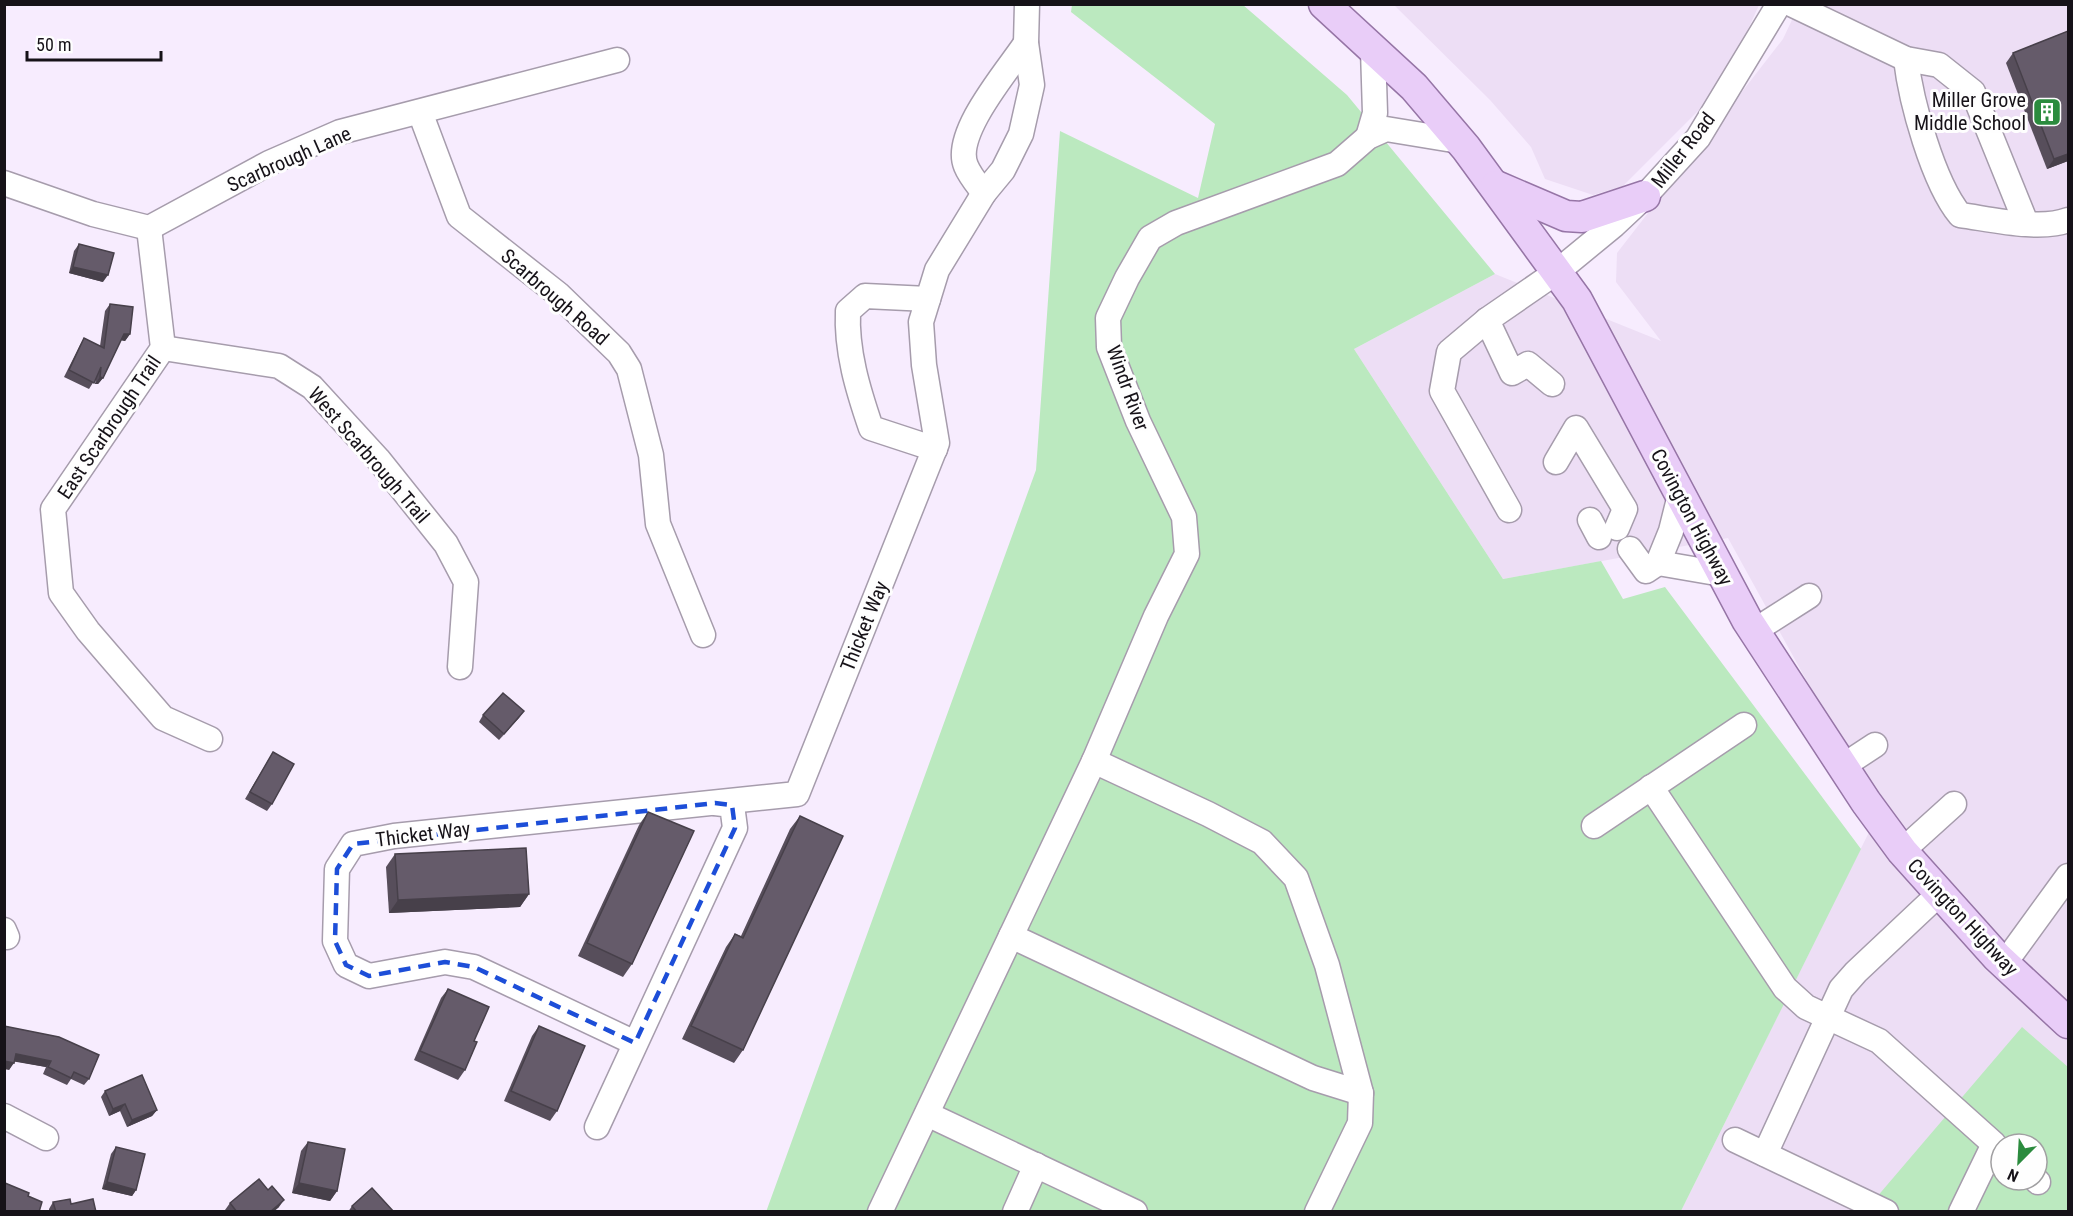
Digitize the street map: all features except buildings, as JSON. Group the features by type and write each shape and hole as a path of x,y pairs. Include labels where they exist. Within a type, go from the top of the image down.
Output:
{"main road":[{"name":"Covington Highway","path":"1324,4 1414,87 1459,141 1558,271 1577,300 1754,631 1902,852 2004,964 2068,1023"},
{"path":"1493,185 1566,216 1582,217 1645,196"}],"street":[{"name":"Thicket Way","path":"635,1043 474,967 445,962 369,976 346,965 334,941 337,869 353,844 394,836 797,794 937,443 924,365 921,322 937,270 984,193 1003,170 1021,134 1028,113 1032,85 1026,43 1027,4"},
{"name":"Miller Road","path":"1509,510 1459,406 1442,391 1449,352 1487,320 1558,271 1645,196 1698,138 1779,4"},
{"path":"1791,4 1906,59 1939,65 1973,92 2026,222"},
{"path":"984,193 965,165 965,146 977,114 1026,43"},
{"path":"1368,137 1375,113 1373,50"},
{"path":"1906,59 1910,91 1947,198 1960,214 2026,222 2061,222 2068,219"},
{"name":"Scarbrough Lane","path":"150,228 269,163 340,132 617,60"},
{"name":"Scarbrough Road","path":"420,112 459,216 558,294 619,353 629,369 651,455 658,524 703,635"},
{"path":"1368,137 1386,129 1459,141"},
{"name":"Windr River","path":"880,1212 1094,761 1156,616 1187,554 1184,517 1138,421 1109,348 1108,318 1150,238 1176,223 1337,164 1368,137"},
{"path":"4,183 93,214 150,228"},
{"name":"East Scarbrough Trail","path":"150,228 163,348 53,508 61,593 88,632 163,718 210,739"},
{"path":"928,299 865,296 848,311 847,333 857,389 871,428 935,449"},
{"path":"1487,320 1512,373 1528,364 1552,384"},
{"name":"West Scarbrough Trail","path":"163,348 279,366 312,387 378,459 446,544 466,582 460,666"},
{"path":"1556,462 1576,428 1625,508 1602,528"},
{"path":"1630,549 1646,571 1659,563 1671,531 1680,495"},
{"path":"1659,563 1722,574"},
{"path":"1754,631 1809,597"},
{"path":"1594,826 1744,725"},
{"path":"1843,766 1875,745"},
{"path":"1094,761 1262,842 1296,878 1326,964 1361,1093 1360,1123 1317,1212"},
{"path":"1651,787 1785,988 1806,1007 1879,1041 1989,1139"},
{"path":"597,1127 735,828 732,806 715,803"},
{"path":"1902,852 1954,804"},
{"path":"2004,964 2068,876"},
{"path":"1766,1154 1841,989 1940,893"},
{"path":"1011,936 1313,1078 1361,1093"},
{"path":"927,1114 1135,1212"},
{"path":"4,1116 46,1138"},
{"path":"1735,1140 1886,1212"},
{"path":"1961,1212 1989,1163"},
{"path":"1015,1212 1036,1165"}],"highlighted area":[{"path":"715,803 732,805 735,828 635,1043 474,967 445,962 369,976 346,965 335,941 337,869 353,844"}],"shaded area":[{"path":"1394,5 1759,5 1722,87 1623,186 1593,195 1545,179 1531,147 1490,100"},
{"path":"1799,5 2068,5 2068,1072 1864,1211 1681,1211 1879,812 1728,538 1503,579 1354,349 1495,274 1661,341 1616,282 1617,253 1783,39"}],"green space":[{"path":"1072,5 1243,5 1347,95 1495,274 1354,349 1503,579 1601,561 1623,599 1665,587 1861,849 1681,1211 766,1212 1036,470 1060,131 1198,198 1215,124 1071,12"},
{"path":"2022,1027 2068,1067 2068,1211 1864,1212"}],"place":[{"name":"Miller Grove Middle School","path":"2047,112"}]}
